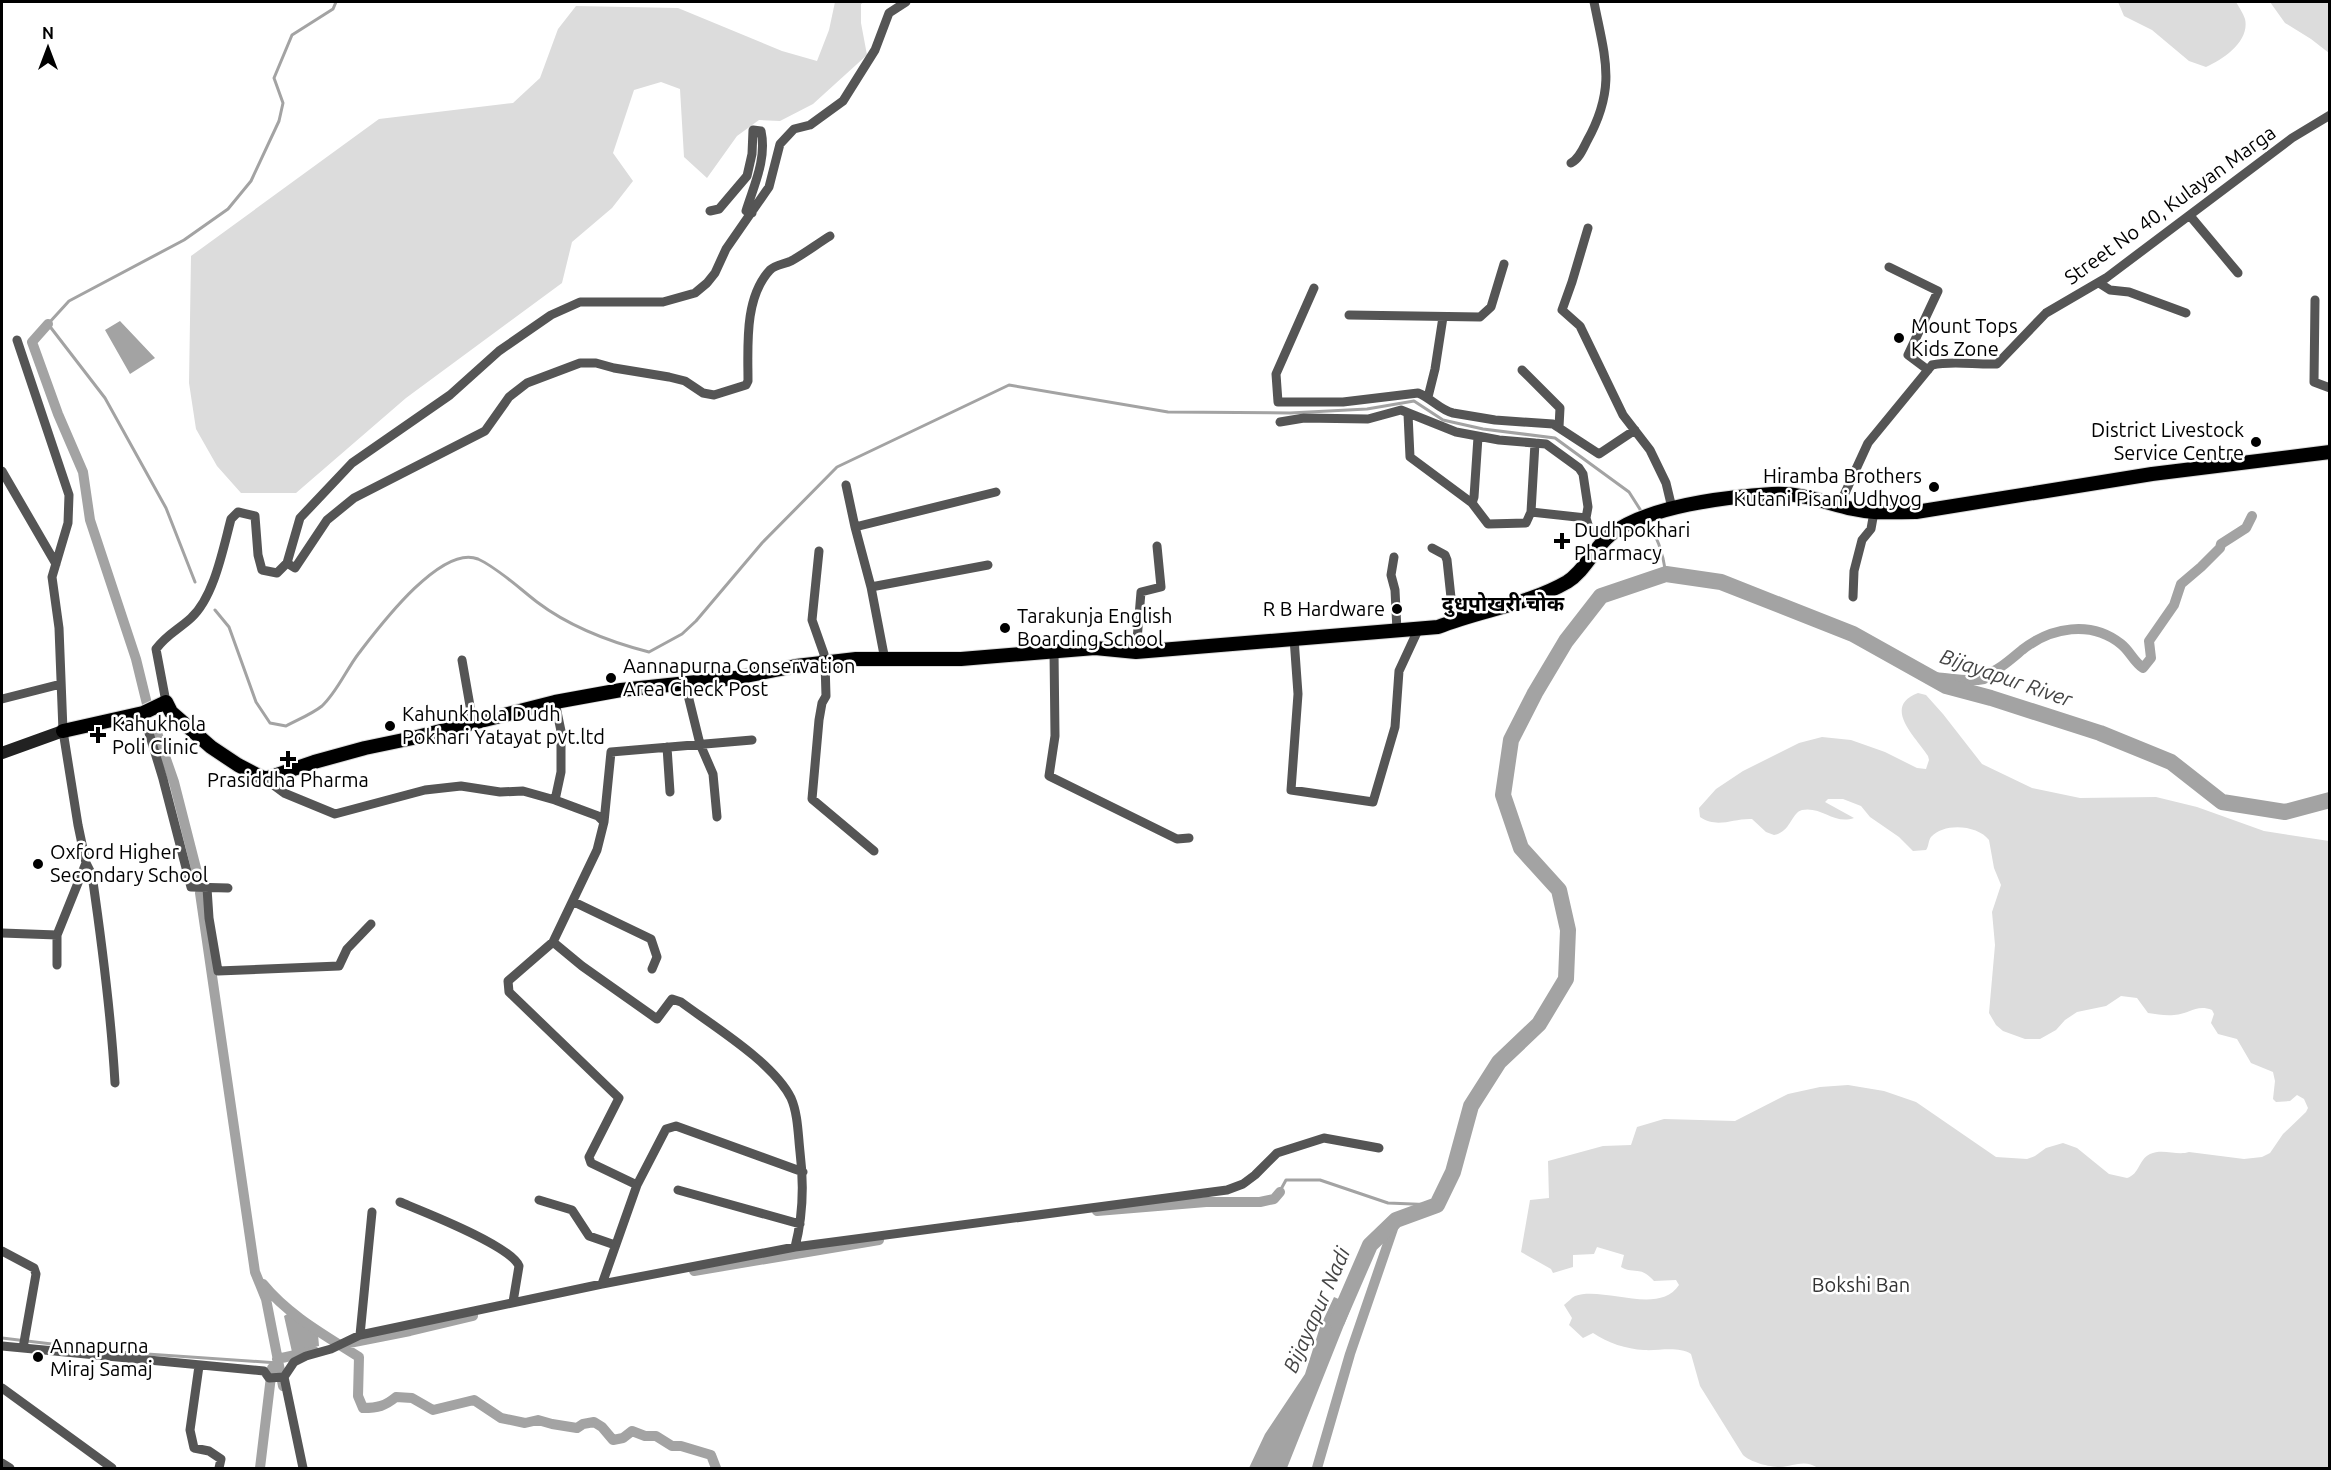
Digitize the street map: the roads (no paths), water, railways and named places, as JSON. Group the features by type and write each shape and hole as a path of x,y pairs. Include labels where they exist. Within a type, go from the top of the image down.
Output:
{"main road":[{"path":"2,753 63,731 143,713 166,702 171,712 211,747 265,779 364,748 555,702 621,690 735,678 824,662 856,659 961,659 1095,648 1136,652 1418,630 1438,627 1462,617 1485,614 1567,582 1605,541 1627,525 1672,508 1773,494 1799,496 1883,514 1930,510 2152,474 2330,452"}],"street":[{"path":"166,702 156,649 166,636 192,618 207,597 231,519 238,512 255,516 258,555 262,570 277,573 287,563 300,518 351,463 450,395 499,351 551,315 580,302 663,303 695,293 708,283 715,273 726,249 769,187 780,144 794,129 810,125 843,101 875,50 890,14 906,2"},
{"path":"1571,163 1578,156 1600,117 1607,84 1594,2"},
{"name":"Street No 40, Kulayan Marga","path":"1928,370 1932,365 1946,362 1971,365 1997,364 2046,313 2099,283 2191,217 2292,138 2330,115"},
{"path":"710,210 720,209 747,176 752,154 753,130 761,131 763,140 762,165 746,211 752,213"},
{"path":"2191,217 2238,273"},
{"path":"1588,228 1562,310 1580,326 1623,415 1650,450 1666,483 1672,508"},
{"path":"287,563 295,568 327,520 354,498 485,431 509,397 527,383 580,363 596,363 685,381 703,393 714,395 746,385 748,381 748,329 763,280 772,268 793,260 830,236"},
{"path":"1349,315 1443,317 1484,315 1491,307 1504,264"},
{"path":"1839,506 1868,443 1928,370 1908,355 1938,291 1889,267"},
{"path":"2099,283 2110,290 2129,292 2186,313"},
{"path":"1314,288 1276,374 1278,402 1343,402 1408,392 1418,393 1453,413 1495,420 1552,424 1599,454 1635,430"},
{"path":"2315,300 2314,382 2330,388"},
{"path":"1428,397 1436,369 1443,317"},
{"path":"17,340 69,495 68,523 52,577 59,628 63,731 71,789 86,863 92,875 111,1016 115,1083"},
{"path":"1522,370 1560,408 1559,427"},
{"path":"1280,422 1304,418 1368,419 1401,410 1456,432 1478,437 1546,444 1554,448 1583,474 1588,507 1586,518 1590,531 1605,541"},
{"path":"1408,414 1410,457 1472,503 1488,524 1526,523 1531,512 1535,443"},
{"path":"1472,503 1478,437"},
{"path":"2,471 56,564"},
{"path":"846,485 871,587 885,660"},
{"path":"855,527 996,492"},
{"path":"1531,512 1586,518"},
{"path":"1853,597 1854,571 1862,540 1871,529 1874,513"},
{"path":"1136,652 1141,592 1161,587 1157,546"},
{"path":"1432,548 1445,555 1452,607 1462,617"},
{"path":"819,551 812,620 824,654 826,696 822,703 819,720 812,799 874,851"},
{"path":"1394,557 1391,575 1395,590 1397,630"},
{"path":"871,587 988,565"},
{"path":"1294,638 1298,694 1291,790 1373,802 1395,727 1399,671 1418,630"},
{"path":"1054,651 1055,736 1049,776 1178,839 1189,838"},
{"path":"462,660 472,723"},
{"path":"685,683 700,744 714,774 717,817"},
{"path":"2,699 61,684"},
{"path":"555,702 561,731 561,772 555,800"},
{"path":"143,713 191,887 228,888"},
{"path":"637,1185 590,1160 619,1098 509,992 508,981 554,942 574,902 597,850 603,822 611,752 752,740"},
{"path":"667,747 670,792"},
{"path":"265,779 284,793 335,814 425,790 460,786 500,792 523,791 598,816 603,822"},
{"path":"57,965 57,935 86,863"},
{"path":"207,888 208,918 218,971 339,966 347,949 371,924"},
{"path":"574,902 651,939 657,957 652,969"},
{"path":"2,933 57,935"},
{"path":"554,942 582,966 657,1019 672,999 681,1002 763,1064 783,1087 790,1096 795,1110 803,1172 800,1224 795,1247"},
{"path":"602,1284 637,1185 666,1129 676,1126 803,1172"},
{"path":"303,1468 284,1377 294,1362 360,1335 513,1302 795,1247 1227,1190 1243,1184 1277,1153 1324,1138 1379,1149"},
{"path":"678,1190 800,1224"},
{"path":"540,1200 572,1210 589,1236 615,1245"},
{"path":"400,1202 480,1238 512,1257 519,1266 513,1302"},
{"path":"360,1335 372,1212"},
{"path":"2,1251 34,1268 36,1274 23,1348"},
{"path":"2,1346 264,1371 268,1378 284,1377"},
{"path":"199,1366 190,1430 194,1448 209,1451 221,1458 219,1468"},
{"path":"2,1388 112,1468"},
{"path":"2,1463 10,1468"}],"waterway":[{"path":"195,582 166,508 105,398 48,324 69,301 184,240 228,209 251,181 279,121 283,103 274,78 292,35 333,9 336,2"},
{"path":"48,324 32,342 58,414 83,472 90,520 136,659 147,704"},
{"path":"215,610 229,627 256,702 270,723 286,726 322,706 337,688 368,641 412,591 429,575 463,558 478,559 486,563 563,619 605,638 649,652 682,634 696,621 762,543 837,467 1009,385 1168,412 1290,413 1367,409 1414,401 1443,420 1483,429 1555,438 1629,492 1643,514"},
{"name":"Bijayapur River","path":"1930,677 1984,679 1984,675 1999,668 2033,642 2071,629 2084,629 2109,636 2121,644 2143,668 2151,658 2149,641 2174,605 2181,584 2201,567 2220,548 2221,544 2246,528 2252,516"},
{"path":"1647,520 1660,546 1666,574"},
{"name":"Bijayapur Nadi","path":"1337,1321 1370,1245 1396,1220 1437,1205 1453,1172 1471,1106 1499,1062 1539,1024 1566,979 1568,930 1559,890 1521,848 1503,795 1511,740 1535,693 1566,641 1601,596 1666,574 1721,582 1853,634 1946,686 2100,733 2171,762 2222,802 2285,812 2330,800"},
{"path":"157,733 174,782 198,876"},
{"path":"200,893 255,1272 266,1299 283,1386"},
{"path":"1280,1191 1286,1180 1320,1180 1388,1203 1437,1205"},
{"path":"1097,1211 1206,1202 1260,1202 1274,1199 1280,1192"},
{"path":"1317,1468 1350,1354 1396,1220"},
{"path":"694,1271 879,1240"},
{"path":"263,1284 284,1306 359,1357 358,1396 363,1408 381,1406 396,1397 412,1398 433,1410 474,1400 501,1418 525,1423 538,1420 577,1428 594,1422 602,1427 613,1440 623,1438 632,1431 645,1436 656,1436 672,1446 681,1446 711,1455 716,1468"},
{"path":"344,1344 473,1316"},
{"path":"2,1338 118,1352 278,1363"},
{"path":"277,1359 314,1351"},
{"path":"260,1468 272,1368 278,1363"}],"place":[{"name":"Mount Tops Kids Zone","path":"1899,338"},
{"name":"District Livestock Service Centre","path":"2256,442"},
{"name":"Hiramba Brothers Kutani Pisani Udhyog","path":"1934,487"},
{"name":"Dudhpokhari Pharmacy","path":"1562,541"},
{"name":"R B Hardware","path":"1397,609"},
{"name":"Tarakunja English Boarding School","path":"1005,628"},
{"name":"Aannapurna Conservation Area Check Post","path":"611,678"},
{"name":"Kahunkhola Dudh Pokhari Yatayat pvt.ltd","path":"390,726"},
{"name":"Kahukhola Poli Clinic","path":"98,735"},
{"name":"Prasiddha Pharma","path":"288,759"},
{"name":"Oxford Higher Secondary School","path":"38,864"},
{"name":"Annapurna Miraj Samaj","path":"38,1357"}],"district":[{"name":"दुधपोखरी चोक","path":"1503,604"}],"park label":[{"name":"Bokshi Ban","path":"1861,1285"}]}
